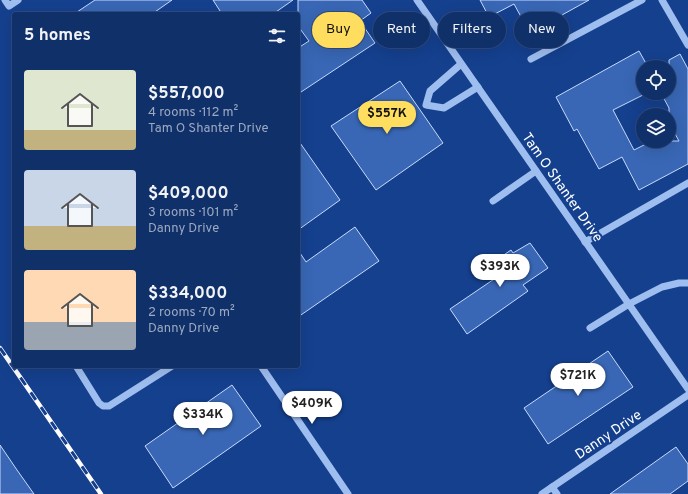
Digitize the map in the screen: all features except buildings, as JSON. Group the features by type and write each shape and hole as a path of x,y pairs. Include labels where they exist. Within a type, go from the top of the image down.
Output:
{"street":[{"path":"6,0 9,6 18,0"},
{"name":"Tam O Shanter Drive","path":"417,0 688,388"},
{"path":"531,59 642,0"},
{"path":"662,0 688,46"},
{"path":"461,64 430,91 426,105 444,108 478,87"},
{"path":"493,201 536,171"},
{"path":"586,242 688,183"},
{"path":"590,328 629,304 662,287 688,284"},
{"path":"77,368 99,403 103,406 109,406 169,368"},
{"path":"262,368 348,494"},
{"name":"Danny Drive","path":"542,494 688,395"},
{"path":"552,487 557,494"}],"railway":[{"path":"0,348 12,365"},
{"path":"14,368 101,494"}]}
